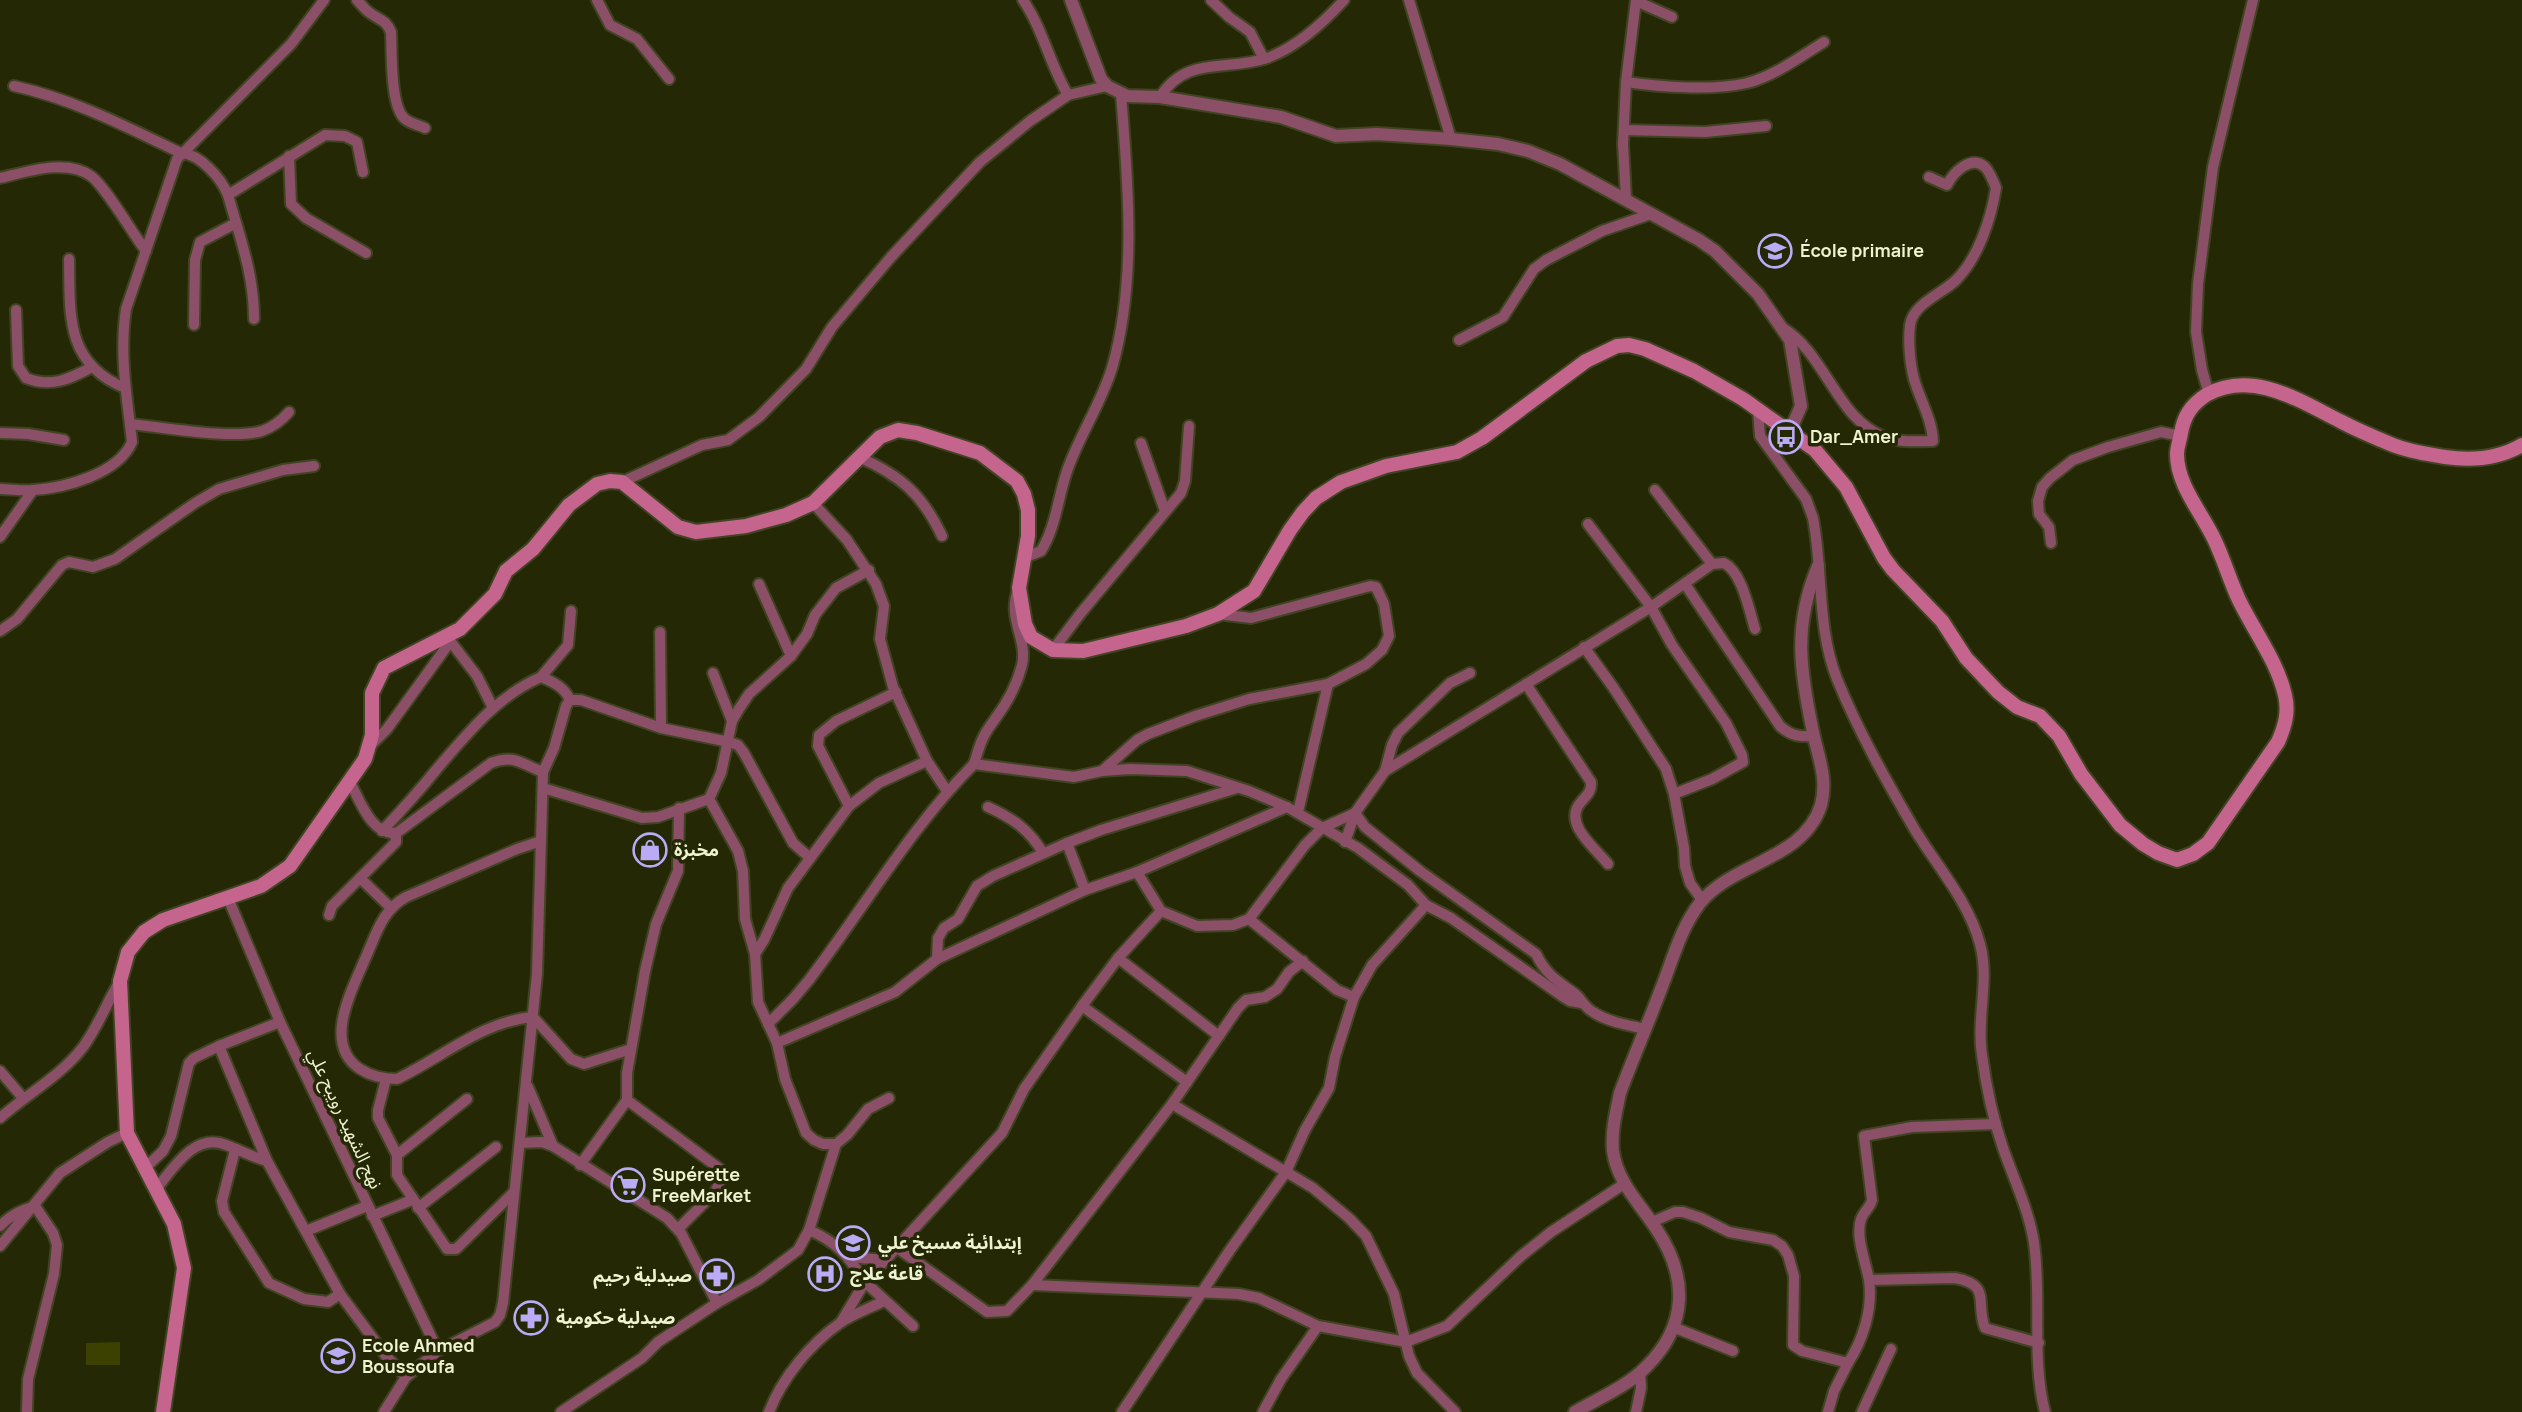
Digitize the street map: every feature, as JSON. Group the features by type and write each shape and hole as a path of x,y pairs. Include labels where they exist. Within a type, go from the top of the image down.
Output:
{"main road":[{"path":"163,1412 184,1268 174,1224 128,1133 120,981 128,952 144,932 163,920 261,886 290,866 365,759 372,734 372,693 384,668 448,639 460,629 495,594 506,571 533,549 569,505 597,484 622,482 678,527 696,532 746,526 813,503 880,437 898,430 917,433 980,453 1017,481 1024,494 1028,510 1026,557 1019,588 1024,624 1031,636 1053,650 1067,652 1103,648 1186,626 1217,614 1254,591 1290,530 1316,498 1341,482 1374,470 1457,452 1468,447 1586,361 1616,346 1629,345 1645,349 1694,371 1758,410 1815,450 1857,503 1884,558 1942,621 1965,658 1998,692 2017,707 2040,716 2059,736 2081,774 2120,825 2143,844 2177,860 2193,855 2208,844 2278,742 2287,711 2285,695 2277,673 2239,600 2214,539 2185,485 2177,453 2185,416 2198,401 2209,394 2221,388 2241,385 2270,388 2396,447 2424,454 2460,459 2487,458 2504,454 2522,445"}],"street":[{"path":"0,489 33,490 79,481 107,469 130,447 132,442 122,363 126,309 177,159 291,44 324,0"},
{"path":"357,0 369,13 388,24 401,116 425,128"},
{"path":"597,0 610,25 637,39 669,79"},
{"path":"1023,0 1068,95"},
{"path":"1071,0 1101,79 1121,94 1160,97 1281,117 1336,136 1377,134 1451,139 1498,144 1528,151 1560,164 1626,198 1715,251 1758,294 1792,347 1801,407 1790,431"},
{"path":"1211,0 1250,32 1264,59"},
{"path":"1160,97 1169,82 1180,75 1211,66 1264,59 1283,51 1344,0"},
{"path":"1409,0 1451,139"},
{"path":"2209,394 2196,332 2198,284 2213,167 2253,0"},
{"path":"1626,198 1626,82 1636,1 1672,17"},
{"path":"1626,82 1688,86 1748,83 1770,74 1824,43"},
{"path":"14,86 37,91 83,108 181,153 191,154 209,168 224,184 228,195 253,286 254,319"},
{"path":"622,482 702,445 728,440 759,417 806,369 832,327 891,257 972,170 1030,121 1068,95 1107,86"},
{"path":"1026,557 1041,551 1048,537 1068,469 1111,369 1123,315 1128,231 1127,167 1121,94"},
{"path":"1624,130 1705,132 1766,126"},
{"path":"228,195 325,135 345,136 357,142 363,172"},
{"path":"289,156 291,204 306,218 366,253"},
{"path":"1781,326 1810,351 1847,406 1867,428 1885,438 1933,441 1930,422 1913,377 1910,327 1913,314 1955,282 1970,261 1983,237 1996,188 1987,168 1980,163 1972,163 1958,169 1947,185 1928,177"},
{"path":"0,178 65,168 85,173 97,182 146,251"},
{"path":"1459,340 1503,317 1534,269 1546,260 1602,231 1651,214"},
{"path":"194,325 195,260 200,242 236,223"},
{"path":"69,258 70,317 84,358 104,377 125,388"},
{"path":"16,310 18,366 26,378 54,383 92,367"},
{"path":"1758,410 1760,436 1806,499 1817,537 1828,646 1836,678 1862,734 1915,830 1962,902 1980,943 1984,984 1981,1052 2002,1146 2025,1205 2034,1241 2038,1281 2040,1380 2045,1412"},
{"path":"130,424 236,435 263,430 282,420 289,412"},
{"path":"1053,650 1183,488 1189,426"},
{"path":"2050,543 2049,527 2039,514 2038,501 2042,487 2050,478 2073,460 2108,447 2161,432 2180,436"},
{"path":"0,433 64,440"},
{"path":"1141,443 1165,511"},
{"path":"859,457 899,478 912,490 943,536"},
{"path":"0,631 17,619 62,565 69,562 93,567 115,559 219,489 283,470 314,466"},
{"path":"0,537 33,490"},
{"path":"1654,490 1712,564"},
{"path":"813,503 848,540 869,570 884,606 880,639 896,692 927,761 947,791"},
{"path":"1588,524 1651,607 1672,645 1726,723 1742,755 1743,762 1712,779 1674,794"},
{"path":"1385,771 1651,607 1712,564 1724,563 1733,570 1755,629"},
{"path":"1575,1412 1620,1386 1647,1366 1673,1327 1679,1310 1679,1286 1668,1250 1625,1184 1613,1151 1615,1117 1620,1093 1689,918 1702,900 1728,880 1790,845 1809,827 1821,805 1823,769 1801,672 1800,653 1810,585 1818,566"},
{"path":"543,788 642,818 658,817 709,799 721,773 732,722 749,694 791,656 831,594 848,580 869,570"},
{"path":"759,584 791,656"},
{"path":"1685,584 1780,726 1800,737 1814,736"},
{"path":"1102,771 1137,740 1195,716 1249,699 1328,684 1366,664 1382,650 1389,636 1384,604 1376,587 1366,586 1251,618 1217,614"},
{"path":"768,1024 809,980 947,791 974,764 984,736 1019,677 1023,660 1014,600 1019,588"},
{"path":"387,832 453,749 493,708 521,686 541,677 568,645 571,611"},
{"path":"660,632 661,728"},
{"path":"370,746 387,729 448,639 477,676 493,708"},
{"path":"1584,647 1666,769 1674,794 1685,866 1690,883 1702,900"},
{"path":"713,673 732,722"},
{"path":"1345,842 1355,813 1385,771 1398,733 1450,683 1470,674"},
{"path":"541,677 567,692 570,700"},
{"path":"1292,810 1328,684"},
{"path":"1526,684 1591,782 1590,791 1575,811 1575,820 1581,832 1608,864"},
{"path":"849,806 818,746 819,734 836,721 896,692"},
{"path":"570,700 581,700 661,728 738,745 793,843 809,857"},
{"path":"384,1412 406,1377 438,1351 485,1328 500,1315 527,1085 539,943 543,772 570,700"},
{"path":"387,832 398,832 491,763 504,758 515,759 543,772"},
{"path":"755,954 788,888 849,806 879,783 927,761"},
{"path":"974,764 1074,777 1102,771 1152,768 1186,771 1249,791 1292,810 1358,848 1408,884 1426,905 1451,918 1562,996 1582,1003"},
{"path":"329,915 332,906 396,842 396,837 366,812 350,782"},
{"path":"937,959 940,935 944,928 958,919 977,886 993,876 1101,830 1237,788"},
{"path":"709,799 738,851 743,871 745,919 755,954 758,1002 777,1042 785,1079 806,1133 823,1144 836,1144"},
{"path":"988,807 1016,820 1043,853"},
{"path":"580,1165 627,1100 631,1049 640,995 656,924 678,871 679,808"},
{"path":"777,1042 895,992 937,959 1085,890 1292,810"},
{"path":"1137,872 1161,911 1197,926 1233,925 1249,919 1305,845 1322,828 1355,813"},
{"path":"1355,813 1365,827 1420,871 1536,954 1544,971 1578,996 1592,1012 1612,1021 1645,1029"},
{"path":"533,1017 512,1018 466,1040 397,1079 386,1079 363,1070 346,1055 341,1028 344,1011 356,980 390,907 414,893 541,841"},
{"path":"1068,842 1085,890"},
{"path":"1408,884 1420,871"},
{"path":"360,878 390,907"},
{"name":"نهج الشهيد رويبح علي","path":"228,898 280,1022 438,1351"},
{"path":"1122,1412 1286,1172 1305,1130 1329,1088 1335,1058 1354,997 1372,965 1426,905"},
{"path":"841,1322 865,1282 1002,1133 1024,1089 1082,1006 1118,958 1161,911"},
{"path":"1249,919 1337,990 1354,997"},
{"path":"1118,958 1219,1036"},
{"path":"896,1247 987,1312 1007,1311 1032,1285 1172,1104 1246,1000 1265,997 1277,989 1289,972 1303,961"},
{"path":"0,1118 68,1064 83,1046 120,981"},
{"path":"1082,1006 1187,1082"},
{"path":"533,1017 571,1059 584,1064 631,1049"},
{"path":"145,1168 163,1151 171,1136 190,1063 194,1058 280,1022"},
{"path":"219,1046 267,1161 340,1294 386,1356 406,1377"},
{"path":"0,1071 23,1098"},
{"path":"386,1079 378,1110 379,1118 397,1156 397,1175 447,1249 456,1249 513,1193"},
{"path":"527,1085 552,1146"},
{"path":"397,1156 467,1098"},
{"path":"561,1412 642,1358 658,1342 758,1280 798,1250 809,1230 836,1144 868,1109 889,1098"},
{"path":"627,1100 720,1169 722,1174 716,1191 678,1229"},
{"path":"1172,1104 1313,1188 1366,1236 1394,1294 1409,1356 1417,1373 1455,1412"},
{"path":"1828,1412 1834,1391 1860,1342 1868,1315 1869,1280 1860,1229 1861,1217 1871,1206 1872,1200 1864,1136 1912,1127 1996,1124"},
{"path":"0,1246 60,1173 108,1142 128,1133"},
{"path":"520,1143 542,1142 552,1146 667,1218 678,1229 717,1303"},
{"path":"156,1189 190,1149 202,1144 218,1143 267,1161"},
{"path":"306,1231 370,1211 415,1204 496,1147"},
{"path":"235,1150 222,1201 224,1212 269,1283 304,1298 328,1301 340,1294"},
{"path":"1032,1285 1163,1289 1201,1294 1228,1293 1259,1298 1318,1326 1406,1342 1447,1326 1521,1256 1625,1184"},
{"path":"0,1226 15,1214 35,1206"},
{"path":"27,1412 28,1379 54,1274 57,1245 53,1233 35,1206"},
{"path":"1652,1222 1675,1212 1683,1212 1729,1232 1773,1240 1788,1255 1794,1276 1793,1345 1802,1351 1848,1363"},
{"path":"809,1230 822,1236 849,1257 865,1282 914,1326"},
{"path":"849,1257 885,1260"},
{"path":"1869,1280 1966,1280 1976,1285 1980,1293 1985,1328 2039,1343"},
{"path":"769,1412 773,1400 814,1345 841,1322 884,1301"},
{"path":"1263,1412 1280,1379 1318,1326"},
{"path":"1673,1327 1733,1351"},
{"path":"1862,1412 1891,1349"},
{"path":"1636,1412 1641,1388 1640,1372"}],"shaded area":[{"path":"120,1342 120,1365 86,1365 86,1343"}],"place":[{"name":"École primaire","path":"1775,251"},
{"name":"Dar_Amer","path":"1786,437"},
{"name":"مخبزة","path":"650,850"},
{"name":"Supérette FreeMarket","path":"628,1185"},
{"name":"إبتدائية مسيخ علي","path":"853,1243"},
{"name":"قاعة علاج","path":"825,1274"},
{"name":"صيدلية رحيم","path":"717,1276"},
{"name":"صيدلية حكومية","path":"531,1318"},
{"name":"Ecole Ahmed Boussoufa","path":"338,1356"}]}
